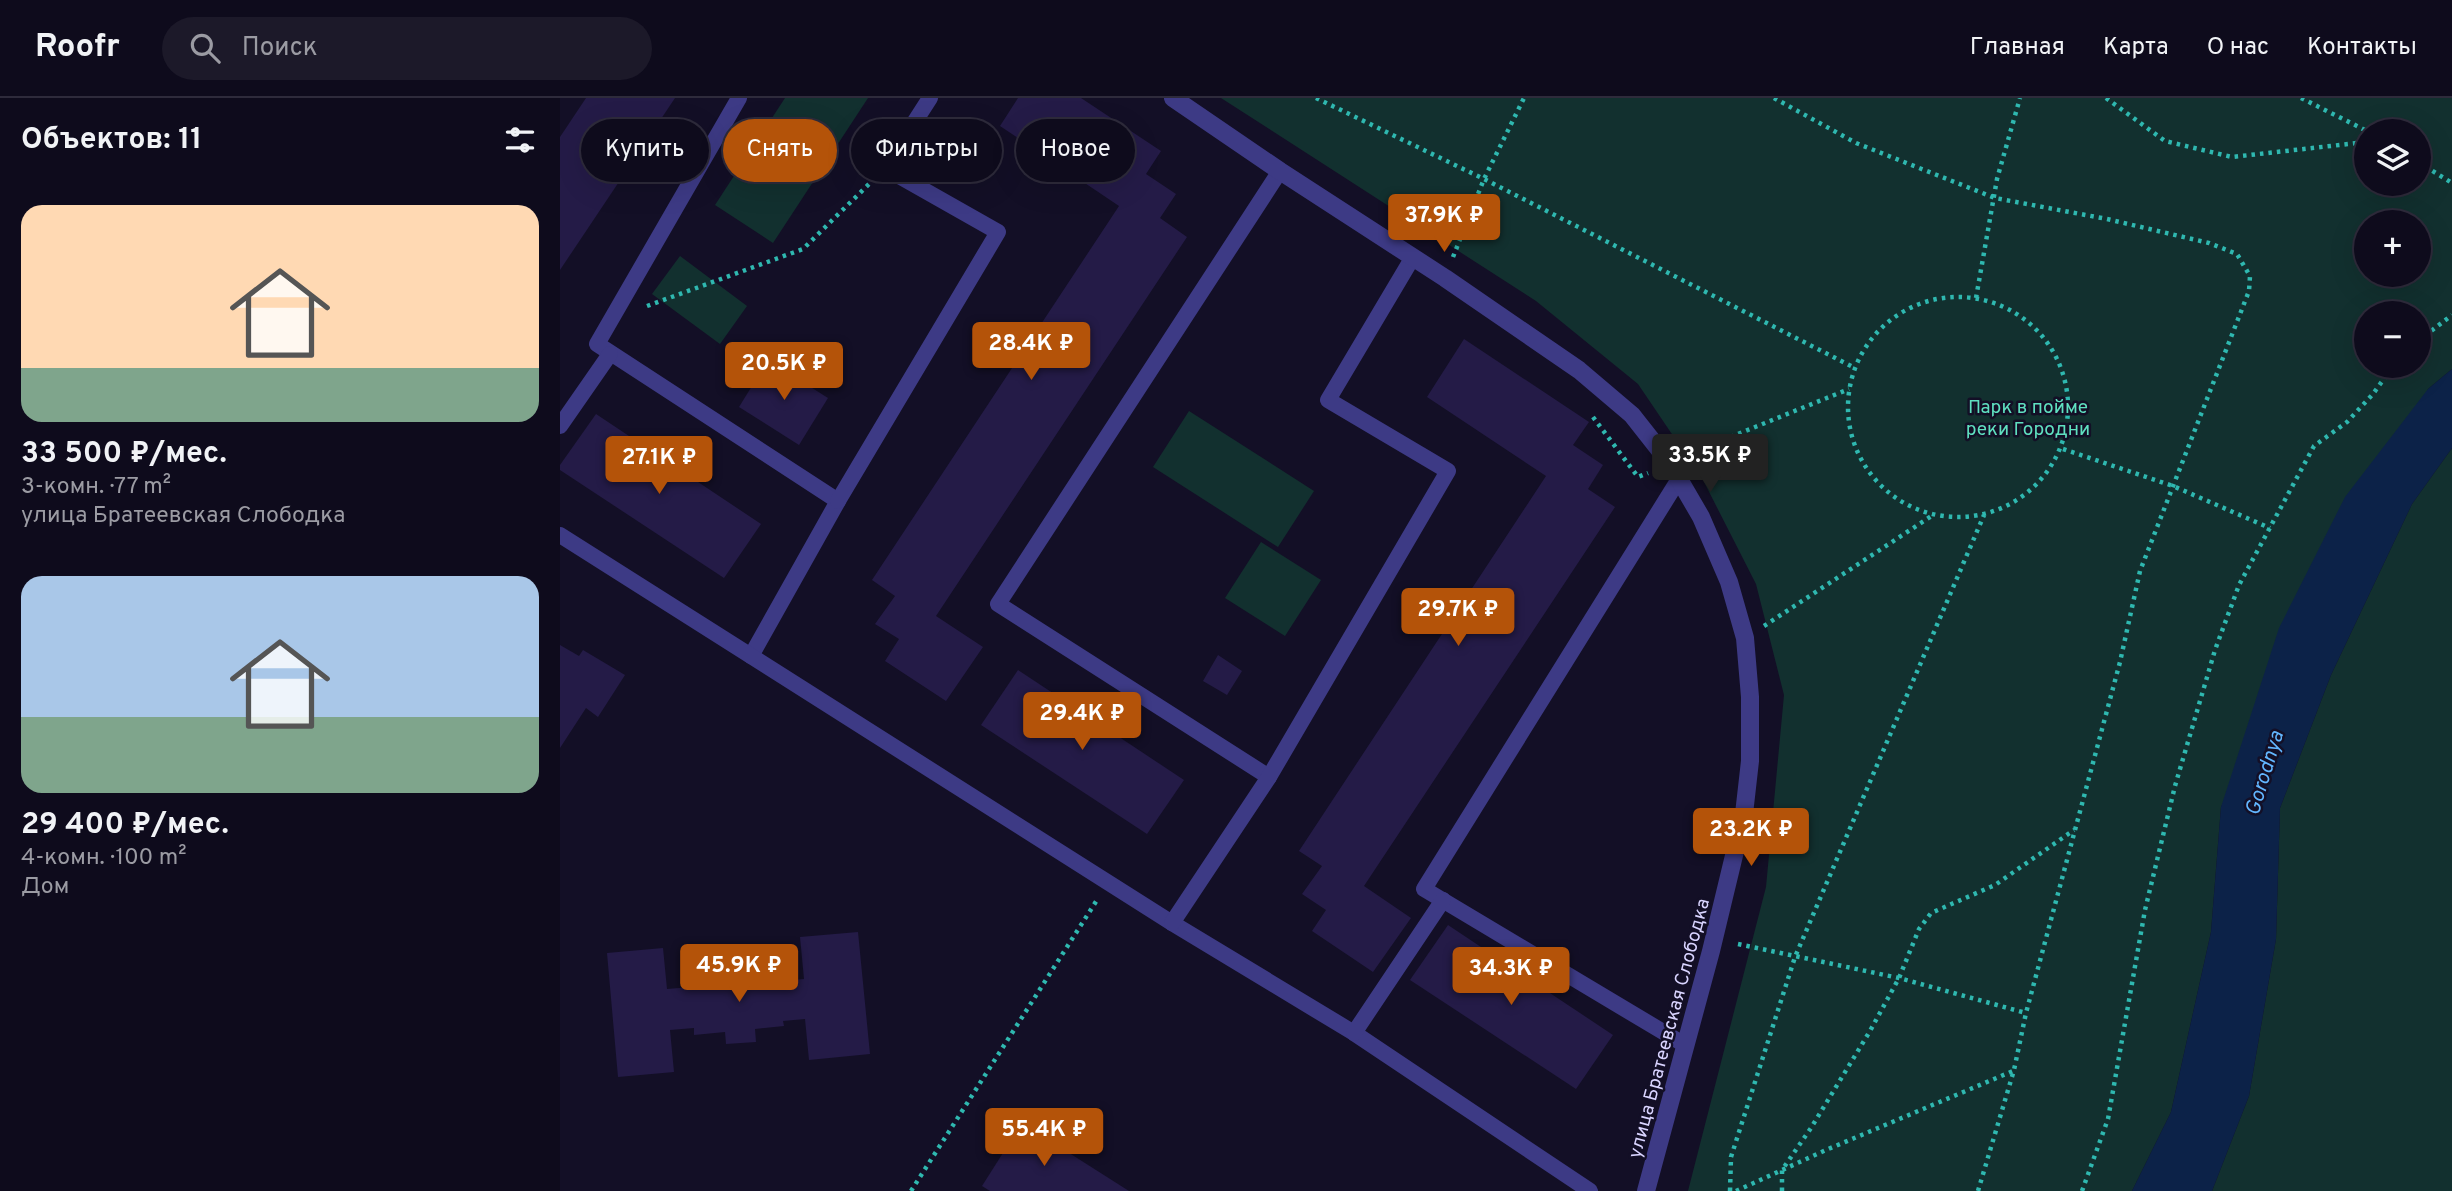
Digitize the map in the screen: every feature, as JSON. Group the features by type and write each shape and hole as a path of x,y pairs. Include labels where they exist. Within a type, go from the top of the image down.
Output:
{"street":[{"name":"улица Братеевская Слободка","path":"1173,98 1579,370 1632,415 1676,460 1679,479 1701,517 1729,582 1745,638 1750,761 1744,814 1714,939 1646,1191"}],"lane":[{"path":"739,98 597,344 838,501"},
{"path":"916,119 930,98"},
{"path":"1269,778 998,604 1280,171"},
{"path":"751,656 838,501 998,232 910,182"},
{"path":"1172,923 1269,778 1448,471 1328,400 1413,257"},
{"path":"560,426 610,354"},
{"path":"1679,479 1424,889 1685,1045"},
{"path":"560,535 1172,923 1354,1033 1590,1191"},
{"path":"1354,1033 1443,900"}],"path":[{"path":"1316,98 1484,179 1854,368"},
{"path":"1445,278 1484,179 1524,98"},
{"path":"1774,98 1856,143 1995,198 2108,219 2209,243 2237,254 2250,276 2249,291 2140,571 2120,662 2026,1013 2014,1070 1978,1191"},
{"path":"1976,298 1997,179 2020,98"},
{"path":"2106,98 2165,141 2232,157 2354,143"},
{"path":"2301,98 2354,124"},
{"path":"2431,170 2452,183"},
{"path":"613,318 803,250 871,182"},
{"path":"1976,298 2017,313 2049,342 2066,382 2069,404 2063,449 2039,483 2023,498 1984,515 1962,518 1933,515 1900,502 1868,472 1850,432 1849,389 1854,368 1877,331 1894,317 1933,299 1976,298"},
{"path":"2431,331 2452,315"},
{"path":"2082,1191 2108,1119 2146,910 2175,786 2239,585 2314,446 2347,422 2374,394 2385,378"},
{"path":"1593,416 1639,477 1849,389"},
{"path":"2063,449 2173,486 2270,528"},
{"path":"1763,626 1933,515"},
{"path":"1730,1191 1731,1157 1795,957 1984,515"},
{"path":"1782,1191 1782,1170 1818,1118 1899,978 1919,929 1931,913 1995,885 2075,830"},
{"path":"911,1191 1109,882"},
{"path":"1714,939 1899,978 2026,1013"},
{"path":"1736,1191 2014,1070"}],"green space":[{"path":"785,98 868,98 854,119 851,119 851,124 837,145 837,119 771,119"},
{"name":"Парк в пойме реки Городни","path":"1221,98 2452,98 2452,369 2428,389 2221,807 2211,932 2171,1112 2132,1191 1688,1191 1766,887 1784,695 1756,584 1703,480 1638,384 1536,301"},
{"path":"730,182 813,182 773,243 715,205"},
{"path":"680,256 747,306 720,344 652,294"},
{"path":"1189,411 1314,491 1278,547 1153,467"},
{"path":"2452,448 2452,1191 2212,1191 2249,1096 2276,939 2280,808 2331,675 2412,504"},
{"path":"1261,542 1321,580 1285,636 1225,598"}],"water":[{"name":"Gorodnya","path":"2452,369 2452,448 2412,504 2331,675 2280,808 2276,939 2249,1096 2212,1191 2132,1191 2171,1112 2211,932 2221,807 2279,628 2345,497 2428,389"}],"building":[{"path":"586,98 675,98 661,119 581,119 581,182 619,182 560,270 560,137"},
{"path":"1018,98 1081,98 1113,119 1016,119 1016,137 1002,127 1002,123"},
{"path":"1135,134 1161,151 1146,174 1176,194 1160,218 1187,237 936,616 983,647 946,701 885,661 899,639 875,624 895,596 872,580 1119,206 1083,182 1135,182"},
{"path":"1464,339 1589,422 1573,445 1603,465 1588,489 1615,507 1364,886 1411,918 1373,972 1312,931 1326,910 1302,894 1322,866 1299,851 1546,476 1427,397"},
{"path":"768,360 828,398 799,445 739,407"},
{"path":"596,414 761,524 724,578 560,470 560,465"},
{"path":"560,645 579,656 583,650 625,675 598,717 586,708 560,748"},
{"path":"1218,655 1242,671 1227,695 1203,681"},
{"path":"1018,670 1184,780 1147,834 981,725"},
{"path":"1448,925 1613,1035 1576,1089 1410,980"},
{"path":"858,932 870,1054 809,1060 805,1019 783,1021 784,1026 755,1029 756,1042 726,1044 725,1032 694,1035 694,1028 670,1030 674,1072 618,1077 607,953 663,948 667,989 691,987 690,980 720,977 719,966 748,963 749,976 780,973 780,981 804,979 800,937"},
{"path":"1022,1123 1129,1191 990,1191 982,1186"}]}
